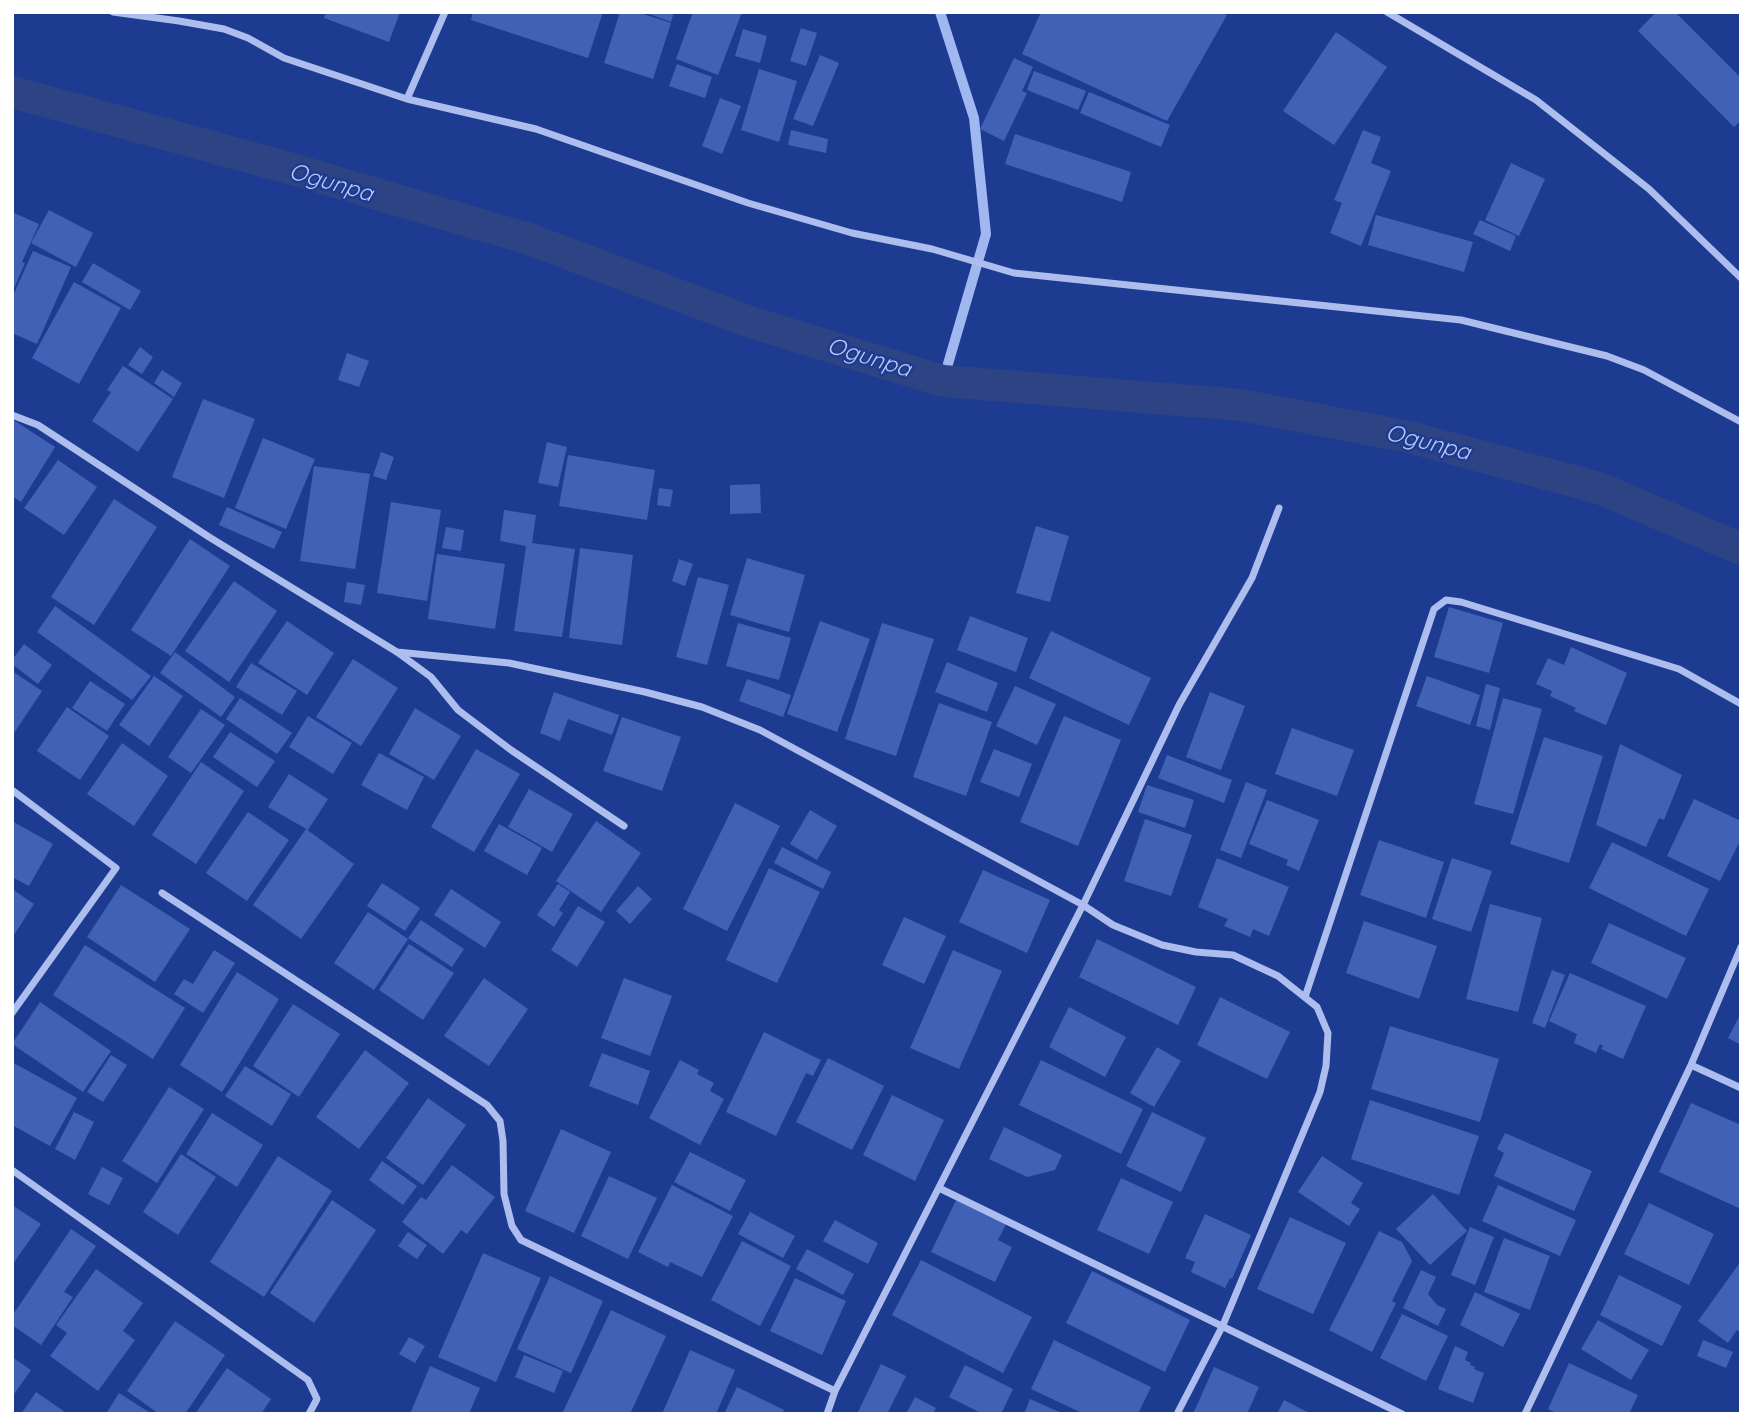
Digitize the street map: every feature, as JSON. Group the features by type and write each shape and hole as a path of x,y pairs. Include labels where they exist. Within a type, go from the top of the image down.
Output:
{"street":[{"path":"113,12 224,29 248,38 285,58 407,99 536,130 748,203 852,233 932,250 1014,273 1461,320 1607,356 1644,370 1741,422"},
{"path":"407,99 445,12"},
{"path":"1387,12 1536,100 1649,189 1741,278"},
{"path":"12,415 38,425 209,537 397,652 431,677 458,710 511,750 624,826"},
{"path":"827,1414 835,1391 1083,905 1179,705 1252,578 1279,508"},
{"path":"1305,997 1434,610 1446,600 1461,602 1679,669 1741,704"},
{"path":"397,652 509,663 702,707 760,730 1083,905 1114,925 1162,945 1195,952 1233,955 1278,976 1317,1007 1328,1033 1326,1066 1320,1092 1223,1325 1177,1414"},
{"path":"12,790 116,868 12,1013"},
{"path":"162,892 487,1105 500,1121 504,1194 512,1226 521,1240 835,1391"},
{"path":"1525,1414 1691,1065 1741,947"},
{"path":"1691,1065 1741,1088"},
{"path":"12,1170 308,1380 317,1399 309,1414"},
{"path":"939,1188 1402,1414"}],"building":[{"path":"326,12 400,12 389,42 324,18"},
{"path":"473,12 603,12 588,58 471,20"},
{"path":"620,12 637,12 671,23 653,79 604,63"},
{"path":"644,12 674,12 671,22"},
{"path":"693,12 742,12 718,75 676,59"},
{"path":"1041,12 1221,12 1227,15 1167,121 1022,54"},
{"path":"1656,12 1675,12 1741,78 1741,120 1734,127 1638,31"},
{"path":"801,28 817,33 806,66 790,61"},
{"path":"743,29 767,36 760,63 735,56"},
{"path":"1336,32 1387,67 1334,145 1283,111"},
{"path":"820,55 839,63 813,126 793,119"},
{"path":"1014,58 1033,67 1022,91 1027,93 1004,141 980,129"},
{"path":"677,64 712,77 705,98 669,86"},
{"path":"759,69 797,81 779,142 741,130"},
{"path":"1034,71 1086,91 1078,110 1027,90"},
{"path":"1089,92 1170,125 1161,147 1080,113"},
{"path":"720,98 741,106 722,154 702,146"},
{"path":"791,130 828,139 826,153 788,145"},
{"path":"1363,130 1381,137 1371,163 1391,171 1361,246 1330,233 1342,203 1334,200"},
{"path":"1015,134 1131,172 1122,202 1005,164"},
{"path":"1511,163 1545,179 1519,236 1485,220"},
{"path":"49,210 93,233 76,267 31,243"},
{"path":"12,212 39,224 12,293"},
{"path":"1376,215 1473,242 1464,272 1368,245"},
{"path":"1480,220 1516,236 1510,251 1473,234"},
{"path":"33,251 71,267 37,344 12,333 12,298"},
{"path":"93,263 141,291 130,310 82,282"},
{"path":"74,282 121,308 79,384 32,358"},
{"path":"140,347 153,357 142,374 128,365"},
{"path":"347,353 369,361 359,387 338,380"},
{"path":"123,366 173,399 138,452 92,421 111,392 107,390"},
{"path":"162,370 182,383 174,397 154,383"},
{"path":"203,399 255,419 224,498 172,477"},
{"path":"12,419 55,447 21,502 12,496"},
{"path":"263,438 315,459 286,529 235,508"},
{"path":"547,442 567,447 558,487 538,483"},
{"path":"381,452 394,457 386,480 373,476"},
{"path":"568,455 655,470 647,520 559,506"},
{"path":"58,460 97,487 64,535 24,508"},
{"path":"314,466 370,474 355,569 300,561"},
{"path":"760,484 761,513 730,514 730,485"},
{"path":"659,488 673,490 670,507 657,505"},
{"path":"114,499 157,527 94,625 51,597"},
{"path":"391,502 441,510 427,601 377,593"},
{"path":"227,507 282,532 274,549 219,525"},
{"path":"504,510 536,515 532,543 575,549 562,637 514,631 526,546 500,541"},
{"path":"1036,526 1069,536 1050,602 1016,593"},
{"path":"446,527 464,530 461,551 442,548"},
{"path":"190,539 230,566 171,656 131,630"},
{"path":"580,548 633,555 622,645 569,638"},
{"path":"437,554 505,564 495,629 428,619"},
{"path":"747,558 805,575 789,632 730,615"},
{"path":"679,559 693,564 685,586 672,581"},
{"path":"698,577 729,585 707,665 676,657"},
{"path":"234,581 277,611 229,682 185,651"},
{"path":"347,582 365,585 361,605 344,602"},
{"path":"55,606 151,676 132,700 37,632"},
{"path":"1449,607 1503,623 1489,673 1434,657"},
{"path":"970,616 1028,638 1016,672 957,650"},
{"path":"287,621 334,653 307,695 258,663"},
{"path":"820,621 870,639 837,732 787,714"},
{"path":"738,623 791,638 779,680 726,666"},
{"path":"882,623 934,639 896,756 845,739"},
{"path":"1051,631 1151,678 1129,725 1029,678"},
{"path":"24,644 52,665 38,684 12,664"},
{"path":"1571,647 1627,673 1606,725 1574,711 1576,708 1550,696 1552,691 1536,684 1548,658 1564,665"},
{"path":"175,652 235,697 221,717 160,673"},
{"path":"353,659 398,688 361,746 316,717"},
{"path":"947,662 998,683 987,712 935,692"},
{"path":"251,663 297,691 282,715 236,687"},
{"path":"12,671 42,691 14,733 12,732"},
{"path":"154,676 183,696 149,746 119,725"},
{"path":"1427,676 1480,695 1470,725 1416,706"},
{"path":"747,679 791,695 783,717 739,701"},
{"path":"90,681 125,704 107,731 72,708"},
{"path":"1486,684 1500,688 1490,730 1476,726"},
{"path":"1015,686 1056,704 1037,745 996,726"},
{"path":"554,692 619,715 612,735 568,719 560,741 540,733"},
{"path":"1210,692 1245,706 1221,770 1186,757"},
{"path":"240,698 292,733 277,754 226,719"},
{"path":"1503,698 1542,709 1513,814 1474,804"},
{"path":"939,703 992,722 966,796 913,777"},
{"path":"67,707 109,736 80,780 37,751"},
{"path":"415,708 461,736 434,780 389,754"},
{"path":"201,709 225,725 191,773 168,757"},
{"path":"308,716 352,743 333,774 289,747"},
{"path":"1064,716 1121,740 1078,846 1020,822"},
{"path":"622,717 681,737 662,791 603,771"},
{"path":"1292,728 1354,750 1337,796 1275,774"},
{"path":"230,732 275,761 257,787 213,757"},
{"path":"1544,737 1603,756 1569,863 1510,844"},
{"path":"122,743 168,776 134,826 87,794"},
{"path":"1620,744 1682,775 1664,820 1659,818 1646,847 1596,825"},
{"path":"476,749 520,774 474,852 431,827"},
{"path":"994,749 1032,764 1019,797 980,782"},
{"path":"379,753 424,777 407,810 361,785"},
{"path":"1167,755 1232,780 1224,803 1158,778"},
{"path":"201,762 244,791 196,864 152,835"},
{"path":"289,774 328,799 308,830 268,807"},
{"path":"1246,782 1267,790 1241,858 1220,850"},
{"path":"1147,785 1194,800 1185,828 1138,812"},
{"path":"529,789 573,814 552,852 508,827"},
{"path":"1694,799 1741,821 1741,839 1720,881 1667,856"},
{"path":"1267,800 1319,820 1299,871 1286,865 1288,860 1249,844"},
{"path":"735,803 780,826 727,931 683,909"},
{"path":"810,810 837,826 817,860 790,844"},
{"path":"248,812 289,840 247,901 206,873"},
{"path":"1145,819 1192,835 1171,896 1124,881"},
{"path":"12,821 53,844 29,886 12,877"},
{"path":"596,821 641,853 601,912 556,881"},
{"path":"499,824 542,848 527,875 484,851"},
{"path":"306,829 354,864 301,939 253,905"},
{"path":"1379,840 1444,862 1426,918 1360,895"},
{"path":"1612,842 1709,889 1686,936 1589,888"},
{"path":"782,847 831,872 823,889 774,863"},
{"path":"1217,858 1289,887 1269,936 1253,929 1250,937 1224,926 1228,919 1198,907"},
{"path":"1452,858 1492,871 1471,932 1432,919"},
{"path":"769,868 820,892 777,983 726,960"},
{"path":"983,870 1050,900 1027,953 959,922"},
{"path":"382,883 420,908 405,931 367,906"},
{"path":"558,884 570,892 559,910 563,913 554,927 537,915"},
{"path":"121,885 190,929 155,982 87,937"},
{"path":"638,886 652,899 630,924 616,911"},
{"path":"12,889 34,904 12,938"},
{"path":"451,889 501,922 485,948 434,915"},
{"path":"1490,904 1542,918 1518,1012 1466,999"},
{"path":"578,906 605,922 577,967 551,950"},
{"path":"368,912 408,939 374,990 334,963"},
{"path":"904,917 946,936 924,984 882,965"},
{"path":"421,920 464,949 452,967 408,938"},
{"path":"1364,921 1437,946 1419,999 1346,973"},
{"path":"1609,923 1686,958 1667,999 1591,963"},
{"path":"1097,939 1196,987 1178,1025 1079,977"},
{"path":"409,944 454,973 423,1020 379,990"},
{"path":"85,945 185,1008 153,1059 53,995"},
{"path":"214,950 235,963 203,1013 174,994 184,979 193,984"},
{"path":"953,950 1002,971 959,1069 910,1048"},
{"path":"1552,970 1565,975 1545,1028 1532,1023"},
{"path":"237,972 279,999 222,1092 180,1065"},
{"path":"1570,973 1646,1006 1623,1059 1601,1049 1603,1046 1600,1044 1596,1053 1574,1043 1577,1034 1549,1021"},
{"path":"484,978 528,1009 489,1066 444,1036"},
{"path":"624,978 672,996 650,1056 601,1038"},
{"path":"1220,997 1290,1032 1267,1079 1197,1045"},
{"path":"40,1002 111,1051 83,1092 12,1044"},
{"path":"293,1004 340,1034 299,1097 253,1066"},
{"path":"1069,1007 1126,1037 1105,1077 1049,1047"},
{"path":"1741,1013 1741,1045 1728,1038"},
{"path":"1390,1026 1499,1059 1480,1122 1371,1089"},
{"path":"764,1032 821,1060 813,1076 806,1073 776,1136 726,1112"},
{"path":"1157,1047 1181,1061 1154,1107 1130,1093"},
{"path":"365,1050 409,1083 359,1149 316,1117"},
{"path":"602,1053 650,1071 638,1105 589,1086"},
{"path":"111,1055 127,1065 103,1102 87,1092"},
{"path":"828,1058 884,1086 852,1150 796,1122"},
{"path":"680,1060 699,1070 697,1074 714,1083 710,1091 724,1099 700,1145 649,1118"},
{"path":"1041,1060 1143,1109 1121,1154 1019,1105"},
{"path":"12,1062 77,1098 50,1146 12,1125"},
{"path":"245,1066 291,1094 272,1126 225,1096"},
{"path":"169,1087 204,1109 157,1183 122,1161"},
{"path":"892,1095 944,1120 915,1181 863,1155"},
{"path":"428,1098 466,1125 423,1185 386,1158"},
{"path":"1370,1100 1479,1136 1459,1195 1351,1159"},
{"path":"1691,1103 1741,1125 1741,1209 1659,1172"},
{"path":"74,1112 94,1122 75,1160 55,1149"},
{"path":"1152,1112 1206,1138 1181,1192 1126,1166"},
{"path":"212,1113 263,1145 237,1187 186,1154"},
{"path":"1004,1127 1062,1155 1055,1170 1027,1177 989,1159"},
{"path":"561,1129 611,1152 574,1233 525,1211"},
{"path":"1505,1133 1592,1171 1574,1211 1494,1176 1504,1153 1497,1149"},
{"path":"690,1152 746,1180 730,1211 674,1182"},
{"path":"181,1154 216,1177 178,1235 143,1212"},
{"path":"278,1156 332,1191 264,1297 210,1262"},
{"path":"1322,1156 1363,1183 1351,1203 1360,1209 1349,1226 1298,1192"},
{"path":"382,1161 417,1186 403,1205 369,1180"},
{"path":"452,1165 495,1197 467,1234 461,1230 443,1254 402,1222 421,1197 426,1200"},
{"path":"102,1167 123,1178 109,1205 88,1194"},
{"path":"609,1176 657,1198 628,1259 581,1236"},
{"path":"1121,1178 1173,1202 1149,1254 1097,1230"},
{"path":"672,1185 733,1216 702,1277 670,1262 668,1267 638,1252"},
{"path":"1498,1185 1576,1220 1560,1256 1482,1221"},
{"path":"1433,1194 1467,1231 1430,1265 1396,1229"},
{"path":"332,1200 376,1230 314,1323 270,1293"},
{"path":"956,1200 1006,1224 998,1240 1012,1247 995,1282 931,1252"},
{"path":"1649,1203 1714,1234 1689,1285 1624,1254"},
{"path":"12,1205 41,1224 12,1265"},
{"path":"750,1212 795,1236 783,1258 738,1234"},
{"path":"1205,1214 1251,1235 1232,1279 1230,1278 1225,1288 1191,1272 1195,1262 1185,1258"},
{"path":"1290,1217 1346,1243 1313,1314 1257,1289"},
{"path":"835,1220 878,1243 868,1264 823,1241"},
{"path":"1470,1227 1494,1237 1475,1285 1451,1275"},
{"path":"71,1229 96,1246 64,1292 73,1297 41,1345 12,1325 12,1316"},
{"path":"1379,1231 1402,1242 1412,1261 1392,1301 1396,1303 1372,1352 1329,1330"},
{"path":"408,1232 427,1245 417,1259 398,1246"},
{"path":"1504,1238 1550,1256 1530,1310 1484,1292"},
{"path":"742,1241 791,1266 760,1326 711,1300"},
{"path":"807,1249 854,1274 843,1295 796,1269"},
{"path":"483,1253 541,1278 496,1382 438,1357"},
{"path":"921,1260 1032,1317 1003,1373 892,1315"},
{"path":"1741,1261 1741,1333 1737,1330 1728,1343 1698,1321"},
{"path":"96,1269 143,1303 123,1331 135,1340 98,1391 50,1356 67,1333 56,1325"},
{"path":"1421,1270 1436,1277 1428,1294 1437,1305 1446,1309 1438,1326 1403,1308"},
{"path":"1092,1271 1190,1320 1165,1372 1066,1323"},
{"path":"1619,1275 1682,1306 1662,1346 1600,1315"},
{"path":"550,1276 603,1301 571,1373 517,1349"},
{"path":"795,1278 846,1301 822,1355 770,1331"},
{"path":"1475,1292 1520,1314 1503,1347 1460,1325"},
{"path":"611,1310 666,1336 630,1414 562,1414"},
{"path":"1402,1314 1448,1336 1426,1381 1380,1358"},
{"path":"1598,1320 1649,1350 1631,1380 1581,1349"},
{"path":"175,1321 225,1355 185,1414 159,1414 127,1391"},
{"path":"409,1337 425,1346 415,1363 399,1354"},
{"path":"1054,1340 1151,1387 1138,1414 1084,1414 1031,1389"},
{"path":"1703,1340 1733,1352 1726,1368 1697,1356"},
{"path":"1455,1346 1468,1352 1465,1360 1475,1367 1474,1369 1484,1373 1473,1403 1438,1389"},
{"path":"690,1350 735,1370 716,1414 662,1414"},
{"path":"524,1355 563,1371 554,1393 515,1377"},
{"path":"12,1357 31,1370 12,1397"},
{"path":"1569,1363 1638,1395 1629,1414 1558,1414 1548,1409"},
{"path":"881,1364 906,1376 887,1414 857,1414"},
{"path":"965,1365 1013,1389 1001,1414 983,1414 949,1397"},
{"path":"430,1366 480,1388 469,1414 410,1414"},
{"path":"1214,1367 1259,1387 1247,1414 1193,1414"},
{"path":"227,1368 271,1399 261,1414 195,1414"},
{"path":"737,1387 784,1410 782,1414 724,1414"},
{"path":"36,1392 65,1412 21,1414"},
{"path":"119,1393 152,1414 106,1414"},
{"path":"915,1397 936,1408 933,1414 906,1414"},
{"path":"1030,1399 1064,1414 1024,1414"},
{"path":"1284,1400 1311,1414 1277,1414"}],"waterway":[{"path":"940,12 974,118 986,234 943,381"},
{"name":"Ogunpa","path":"12,92 285,167 529,239 750,322 943,381 1241,405 1409,437 1599,488 1741,549"}]}
